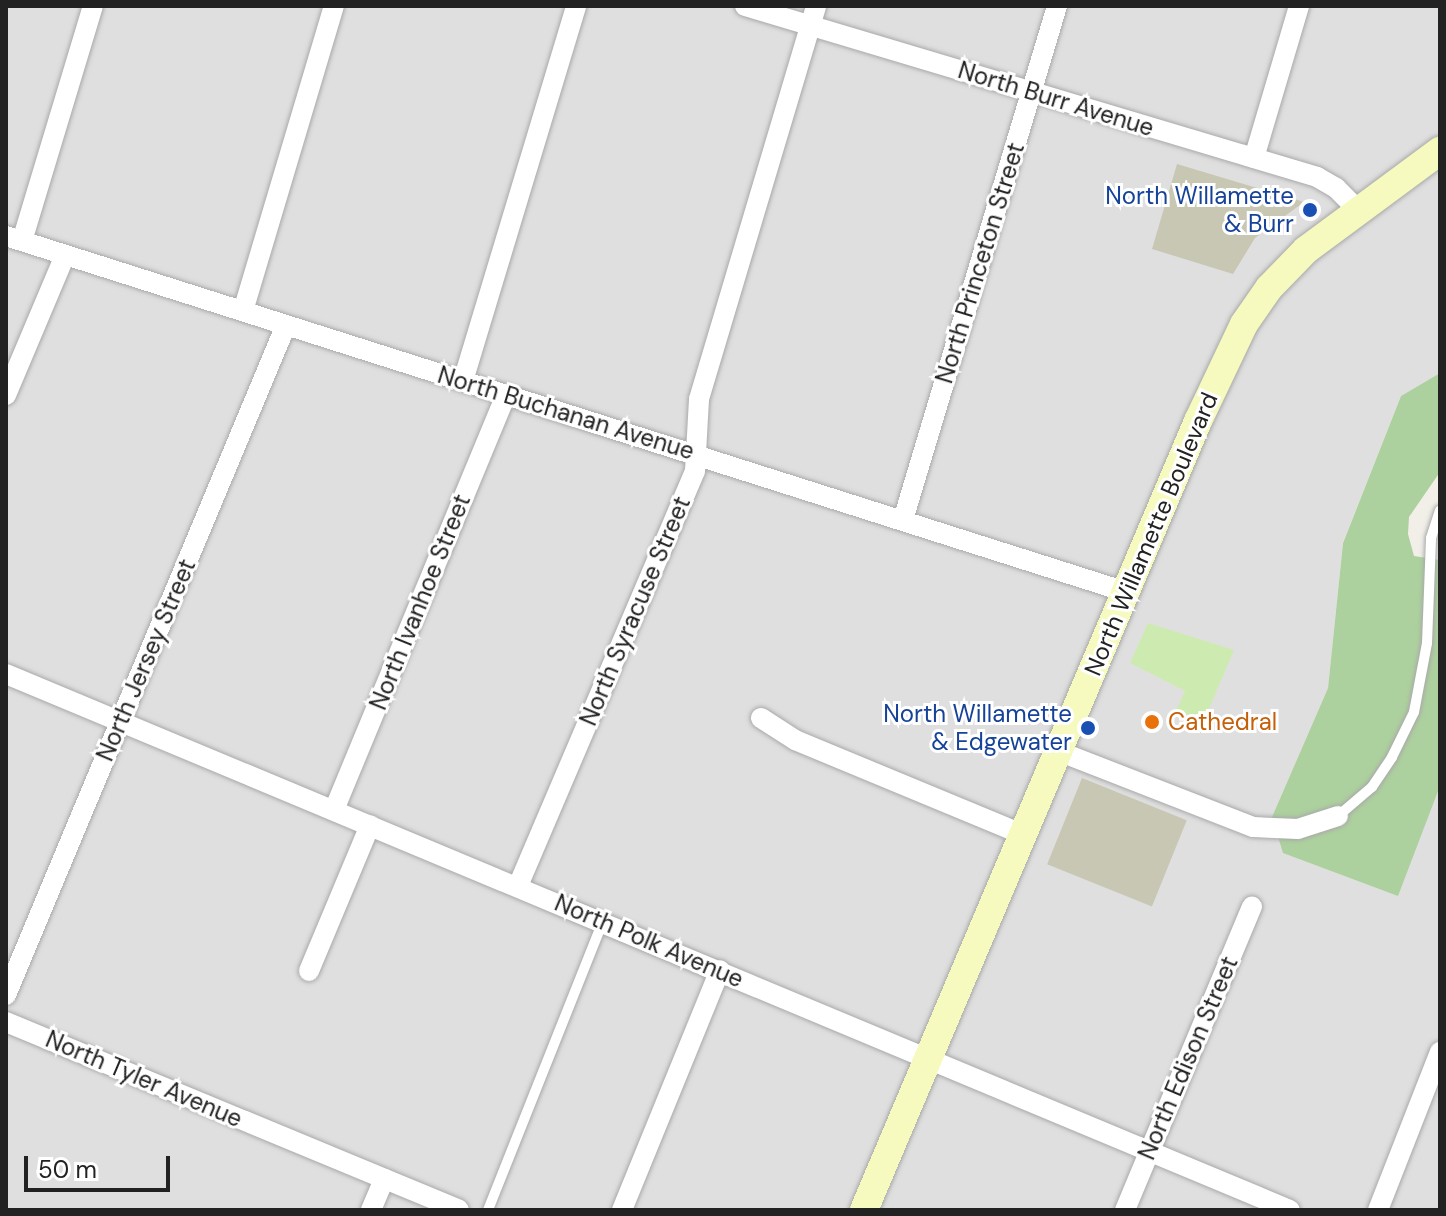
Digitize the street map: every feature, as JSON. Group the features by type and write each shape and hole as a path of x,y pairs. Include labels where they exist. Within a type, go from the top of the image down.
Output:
{"main road":[{"name":"North Willamette Boulevard","path":"864,1210 1198,421 1244,324 1280,275 1358,210 1440,151"}],"street":[{"path":"14,239 93,6"},
{"path":"243,311 334,6"},
{"path":"463,381 576,6"},
{"name":"North Burr Avenue","path":"745,6 813,16 1032,92 1325,181 1358,210"},
{"name":"North Princeton Street","path":"903,520 1057,6"},
{"path":"1254,158 1299,6"},
{"name":"North Syracuse Street","path":"518,886 695,471 699,399 813,16"},
{"name":"North Buchanan Avenue","path":"14,239 1126,592"},
{"path":"6,395 65,255"},
{"name":"North Jersey Street","path":"6,995 286,325"},
{"name":"North Ivanhoe Street","path":"334,810 506,394"},
{"name":"North Polk Avenue","path":"6,674 1290,1210"},
{"path":"761,718 795,740 1022,834"},
{"path":"1058,751 1253,827 1298,829 1338,816"},
{"path":"309,971 370,825"},
{"name":"North Edison Street","path":"1125,1210 1252,907"},
{"path":"622,1210 720,970"},
{"name":"North Tyler Avenue","path":"6,1022 459,1210"},
{"path":"1378,1210 1440,1052"},
{"path":"371,1210 384,1179"}],"lane":[{"path":"1338,816 1372,787 1392,757 1414,712 1427,643 1431,538 1440,510"},
{"path":"488,1210 603,921"}],"shaded area":[{"path":"6,6 1440,6 1440,373 1401,396 1343,542 1328,688 1272,817 1425,821 1440,786 1440,1210 6,1210"},
{"path":"1177,164 1304,202 1255,238 1233,274 1152,249"},
{"path":"1082,778 1187,820 1152,907 1047,864"}],"green space":[{"path":"1440,373 1440,472 1409,517 1408,534 1414,556 1440,560 1440,786 1398,896 1283,853 1272,817 1328,688 1343,543 1401,396"},
{"path":"1148,623 1234,650 1203,723 1175,712 1185,691 1130,663"}],"place":[{"name":"North Willamette & Burr","path":"1310,210"},
{"name":"Cathedral","path":"1152,722"},
{"name":"North Willamette & Edgewater","path":"1088,728"}]}
